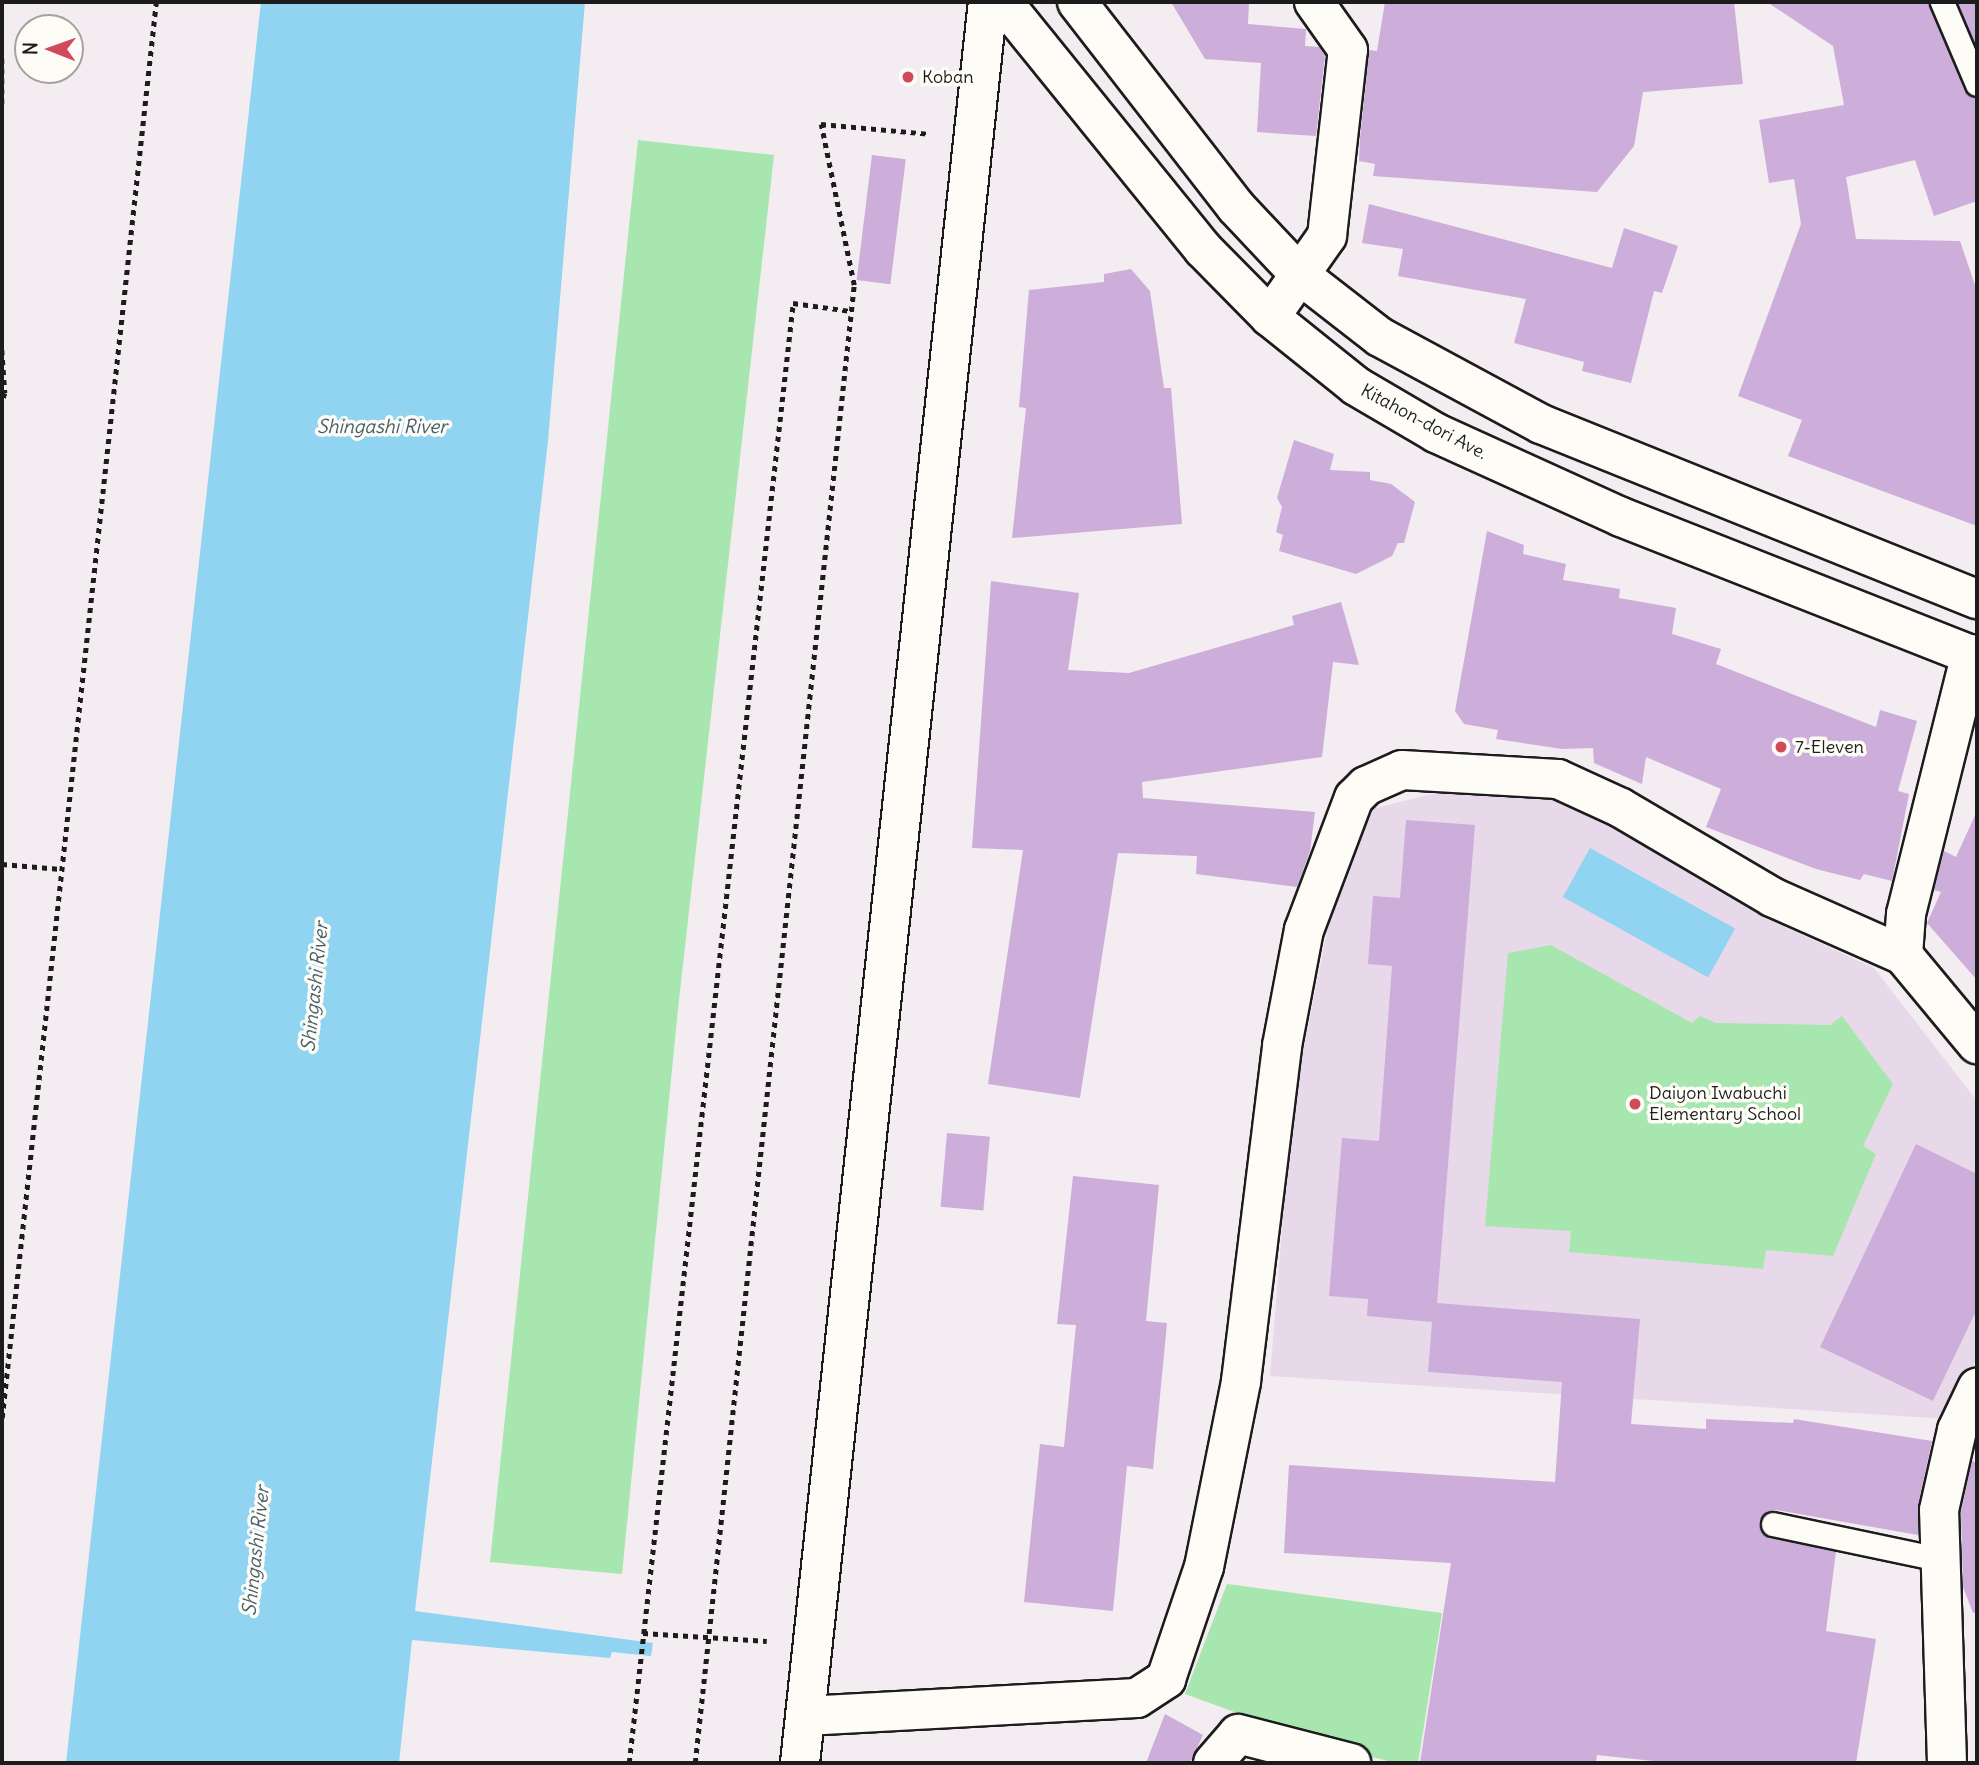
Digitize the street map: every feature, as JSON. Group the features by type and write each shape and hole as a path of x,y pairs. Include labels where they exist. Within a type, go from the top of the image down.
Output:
{"main road":[{"path":"800,1763 988,2"},
{"name":"Kitahon-dori Ave.","path":"1003,2 1203,249 1270,317 1356,386 1436,433 1621,517 1974,655"},
{"path":"1077,2 1236,207 1300,275 1380,337 1541,424 1977,599"},
{"path":"1270,317 1327,236 1348,50 1314,2"},
{"path":"1903,955 1906,914 1974,655"},
{"path":"805,1716 1137,1698 1166,1679 1204,1567 1241,1381 1282,1046 1304,930 1354,798 1366,786 1402,770 1558,779 1621,808 1772,897 1903,955 1977,1044"},
{"path":"1947,1763 1939,1510 1967,1435 1977,1388"},
{"path":"1213,1763 1238,1734 1351,1763"}],"lane":[{"path":"1942,2 1977,84"},
{"path":"1773,1524 1939,1559"}],"path":[{"path":"2,1418 156,2"},
{"path":"2,59 2,105"},
{"path":"695,1763 854,285 821,124 930,134"},
{"path":"629,1763 793,303 851,311"},
{"path":"2,350 2,402"},
{"path":"2,864 61,869"},
{"path":"643,1633 710,1640 767,1642"}],"shaded area":[{"name":"Daiyon Iwabuchi Elementary School","path":"1460,787 1550,795 1634,827 1765,918 1874,968 1977,1101 1977,1359 1948,1419 1270,1376 1292,1107 1329,922 1367,810"}],"green space":[{"path":"638,140 774,155 678,1009 622,1574 490,1562"},
{"path":"1551,945 1692,1023 1700,1016 1716,1023 1830,1025 1842,1016 1893,1084 1863,1146 1876,1154 1833,1256 1766,1250 1763,1269 1569,1252 1571,1231 1485,1226 1508,953"},
{"path":"1227,1584 1442,1613 1418,1763 1397,1763 1330,1747 1185,1694"}],"water":[{"name":"Shingashi River","path":"261,2 585,2 548,441 415,1611 653,1643 651,1656 612,1652 610,1658 412,1640 399,1763 66,1763"},
{"path":"1590,848 1735,928 1708,977 1563,897"}],"building":[{"path":"1171,2 1249,2 1248,24 1306,29 1305,46 1319,47 1325,56 1316,136 1257,132 1261,63 1205,59"},
{"path":"1385,2 1734,2 1743,84 1643,92 1634,146 1597,192 1373,176 1375,164 1359,161 1360,139 1369,50 1377,51"},
{"path":"1767,2 1928,2 1964,89 1977,98 1977,201 1934,216 1915,160 1846,177 1856,239 1960,241 1977,291 1977,526 1788,456 1802,420 1738,396 1801,224 1794,179 1769,183 1759,120 1844,105 1833,46"},
{"path":"1957,2 1977,2 1977,49"},
{"path":"872,155 906,159 890,284 857,280"},
{"path":"1369,204 1612,268 1624,228 1678,246 1662,293 1654,291 1631,383 1582,371 1584,362 1514,343 1526,299 1398,276 1403,249 1362,243"},
{"path":"1131,269 1150,291 1164,388 1171,388 1182,524 1012,538 1026,408 1019,407 1029,290 1104,282 1104,274"},
{"path":"1294,440 1334,454 1330,470 1370,472 1370,480 1391,484 1415,502 1404,543 1398,543 1392,556 1356,574 1279,551 1283,535 1276,532 1282,507 1277,498"},
{"path":"1487,531 1524,545 1523,554 1566,564 1563,580 1620,589 1619,598 1676,608 1672,634 1721,649 1716,664 1876,727 1880,710 1917,721 1898,791 1909,794 1892,881 1864,874 1860,880 1816,869 1706,827 1721,789 1646,757 1642,784 1594,763 1593,748 1562,749 1496,739 1498,730 1464,724 1455,711"},
{"path":"991,581 1079,593 1068,670 1129,673 1294,625 1292,616 1341,602 1359,665 1333,662 1322,757 1142,782 1143,798 1315,812 1310,851 1297,887 1196,874 1197,856 1118,853 1080,1098 988,1084 1023,850 972,848"},
{"path":"1977,811 1977,980 1927,923 1941,892 1934,890 1944,851 1956,857"},
{"path":"1406,820 1475,825 1437,1303 1640,1319 1631,1424 1706,1429 1706,1419 1793,1423 1794,1419 1932,1441 1918,1505 1918,1535 1776,1510 1768,1511 1760,1520 1760,1529 1769,1537 1836,1551 1826,1631 1876,1639 1856,1763 1672,1763 1597,1755 1596,1763 1420,1763 1451,1563 1284,1553 1289,1465 1555,1482 1562,1382 1428,1372 1432,1322 1367,1316 1368,1299 1329,1296 1342,1138 1379,1141 1392,966 1368,964 1373,896 1400,898"},
{"path":"947,1133 990,1137 983,1210 941,1207"},
{"path":"1916,1144 1977,1174 1977,1309 1933,1401 1820,1347"},
{"path":"1073,1176 1159,1185 1146,1321 1167,1323 1153,1469 1127,1466 1113,1611 1024,1602 1040,1444 1064,1447 1076,1325 1057,1324"},
{"path":"1972,1461 1977,1463 1977,1612 1973,1613 1963,1587 1961,1512"},
{"path":"1165,1714 1203,1735 1190,1763 1146,1763"}],"place":[{"name":"Koban","path":"908,77"},
{"name":"7-Eleven","path":"1781,747"},
{"name":"Daiyon Iwabuchi Elementary School","path":"1635,1104"}]}
